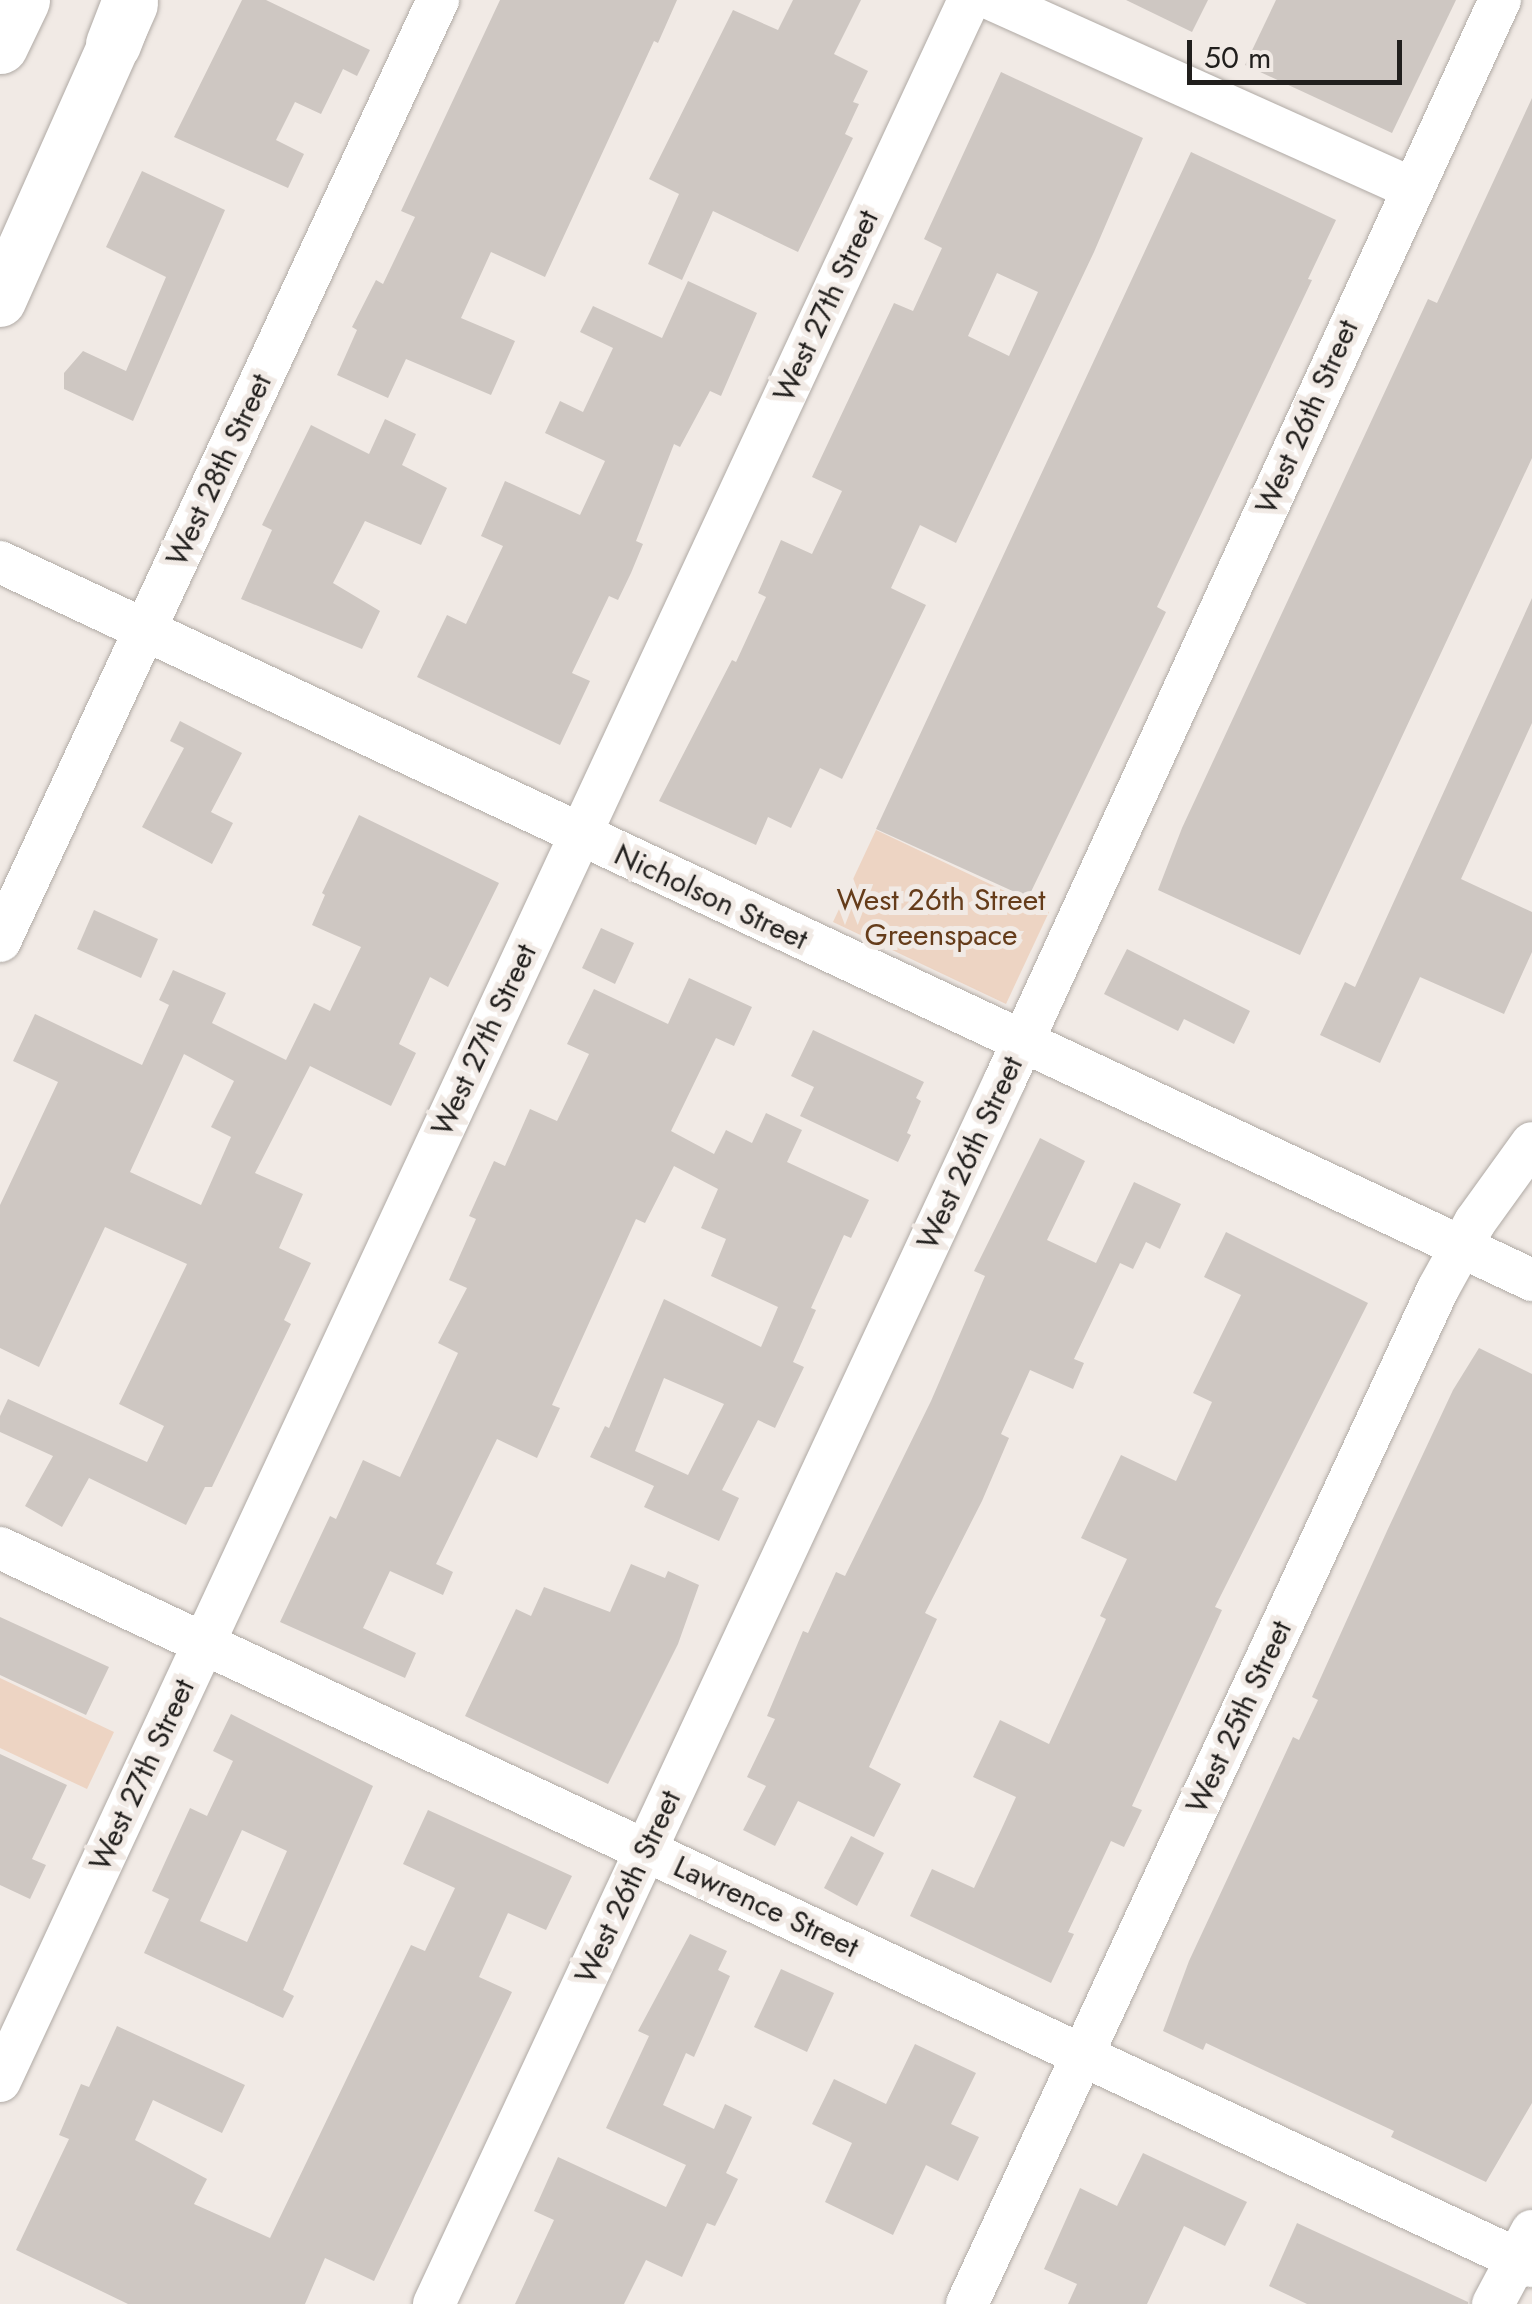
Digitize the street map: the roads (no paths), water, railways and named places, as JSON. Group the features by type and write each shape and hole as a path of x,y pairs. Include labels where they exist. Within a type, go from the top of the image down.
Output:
{"highway":[{"path":"0,46 22,0"}],"main road":[{"path":"0,300 126,15"}],"street":[{"name":"West 28th Street","path":"0,941 438,0"},
{"name":"West 27th Street","path":"0,2081 969,0"},
{"path":"993,0 1410,188"},
{"name":"West 26th Street","path":"434,2304 1022,1042 1410,188 1500,0"},
{"name":"Nicholson Street","path":"0,562 1532,1280"},
{"name":"West 25th Street","path":"967,2304 1460,1246 1532,1142"},
{"name":"Lawrence Street","path":"0,1548 1082,2055 1527,2252"},
{"path":"1494,2304 1527,2252"}],"park label":[{"name":"West 26th Street Greenspace","path":"941,917"}]}
